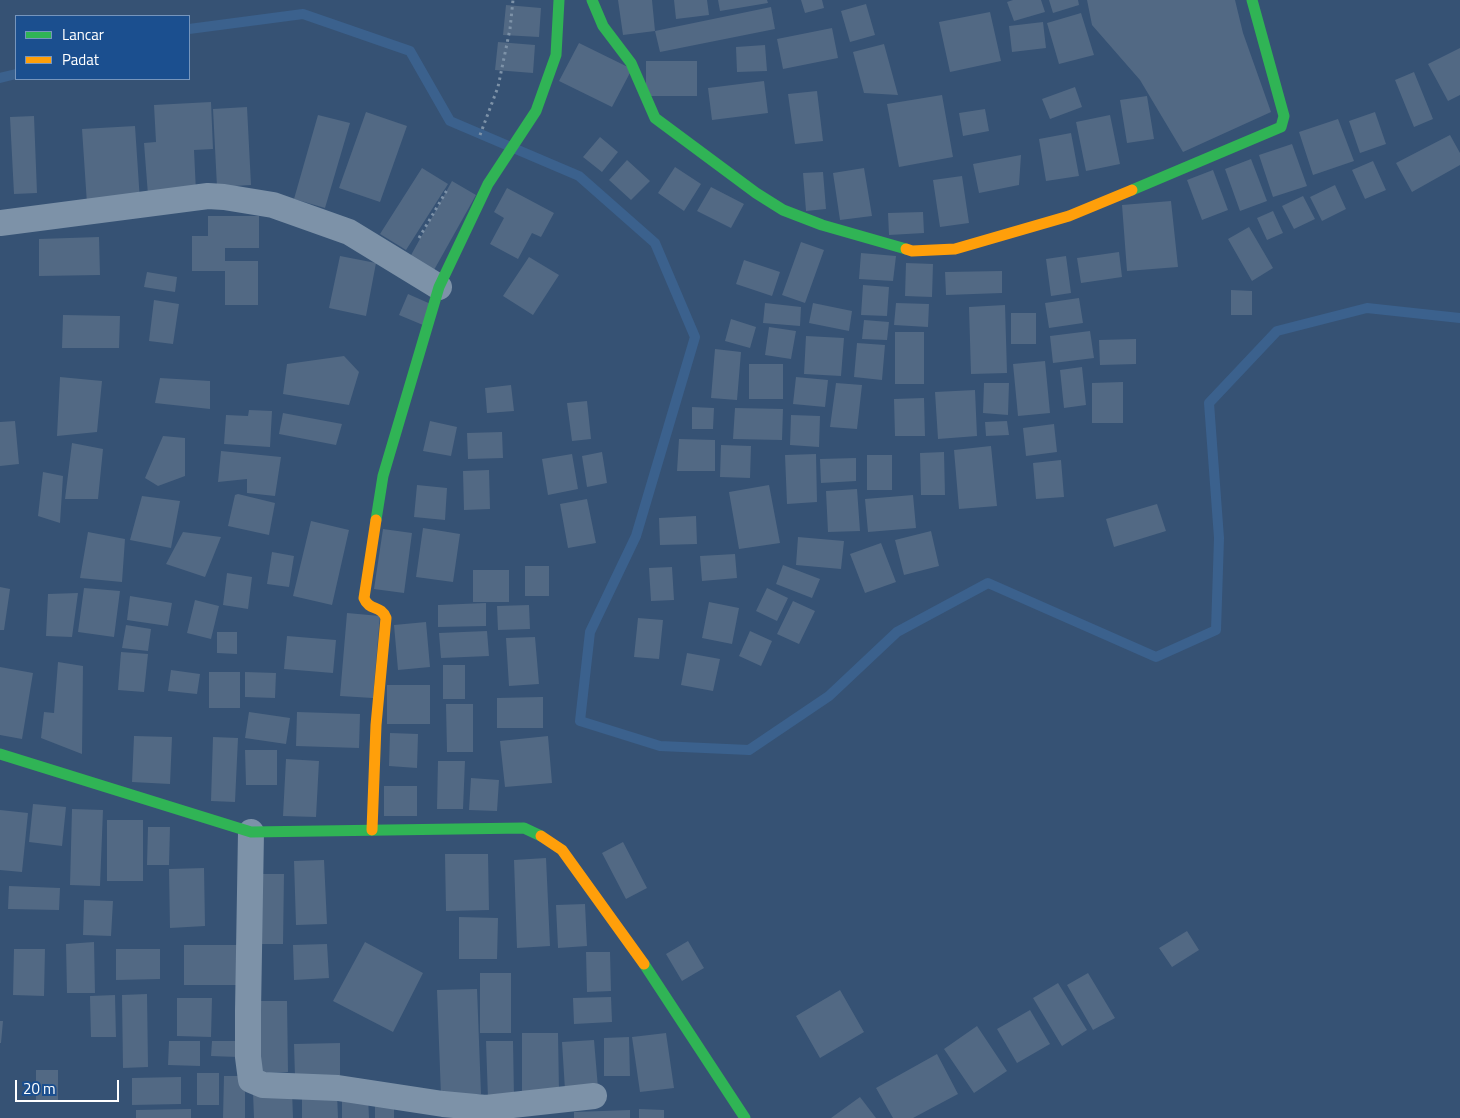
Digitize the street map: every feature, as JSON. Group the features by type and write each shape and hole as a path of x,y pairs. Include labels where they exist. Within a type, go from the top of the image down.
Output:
{"street":[{"path":"372,830 376,725 386,618 382,609 369,606 365,603 364,598 383,476 440,287 488,184 536,110 556,55 559,0"},
{"path":"592,0 603,26 631,63 655,118 782,210 822,225 912,250 955,249 1069,216 1281,126 1284,116 1252,0"},
{"path":"0,223 208,196 224,197 273,205 349,232 440,287"},
{"path":"0,754 251,832 524,828 547,839 562,850 648,970 745,1118"},
{"path":"251,832 248,1011 248,1057 251,1080 262,1085 338,1088 443,1104 486,1108 594,1096"}],"path":[{"path":"476,142 481,134 498,87 510,29 513,0"},
{"path":"417,242 451,184"}],"building":[{"path":"618,0 652,0 655,31 623,35"},
{"path":"674,0 707,0 709,15 676,19"},
{"path":"718,0 767,0 768,3 720,11"},
{"path":"801,0 822,0 824,8 805,13"},
{"path":"1013,0 1041,0 1045,12 1014,21 1007,2"},
{"path":"1049,0 1078,0 1079,5 1053,13"},
{"path":"1087,0 1235,0 1243,33 1271,112 1183,152 1140,80 1092,25"},
{"path":"866,4 875,35 850,42 841,11"},
{"path":"506,5 541,8 539,37 503,35"},
{"path":"771,7 775,29 660,52 655,31"},
{"path":"990,12 1001,61 950,72 939,22"},
{"path":"1081,13 1094,55 1059,64 1047,23"},
{"path":"1043,22 1046,48 1012,52 1009,26"},
{"path":"832,28 838,58 783,69 777,39"},
{"path":"498,42 535,45 533,73 495,70"},
{"path":"579,43 632,69 612,107 559,81"},
{"path":"884,44 898,95 864,93 853,52"},
{"path":"765,45 767,71 737,72 736,47"},
{"path":"1460,48 1460,95 1448,101 1428,64"},
{"path":"646,61 697,61 697,96 646,96"},
{"path":"1414,72 1433,119 1414,127 1395,80"},
{"path":"764,81 768,113 712,120 708,88"},
{"path":"1075,87 1082,107 1050,119 1042,99"},
{"path":"817,91 823,141 795,144 788,94"},
{"path":"942,95 953,157 899,167 887,104"},
{"path":"1147,96 1154,139 1127,143 1120,100"},
{"path":"211,102 213,149 194,150 196,192 148,195 144,143 156,142 154,105"},
{"path":"247,107 251,185 217,187 213,109"},
{"path":"985,109 989,131 963,136 959,113"},
{"path":"366,112 407,126 380,202 339,188"},
{"path":"1375,112 1386,144 1360,153 1349,121"},
{"path":"318,115 350,123 325,208 294,199"},
{"path":"1110,115 1120,164 1086,171 1076,122"},
{"path":"34,116 37,193 14,194 10,117"},
{"path":"1338,119 1354,161 1313,175 1299,132"},
{"path":"135,126 140,201 87,204 82,129"},
{"path":"1071,133 1079,176 1046,181 1039,139"},
{"path":"1450,135 1460,153 1460,165 1412,192 1396,163"},
{"path":"600,137 618,152 602,172 583,157"},
{"path":"1292,144 1307,186 1273,197 1259,155"},
{"path":"1021,155 1019,185 979,193 973,164"},
{"path":"1251,159 1267,201 1240,211 1225,169"},
{"path":"627,160 650,181 631,200 609,180"},
{"path":"1373,161 1386,190 1365,199 1352,170"},
{"path":"675,167 701,184 684,211 658,193"},
{"path":"422,168 448,184 406,250 380,234"},
{"path":"864,168 872,216 840,220 833,173"},
{"path":"1213,170 1228,210 1202,220 1187,180"},
{"path":"823,172 826,209 806,211 803,173"},
{"path":"962,176 969,223 940,227 933,180"},
{"path":"452,181 476,195 434,270 410,257"},
{"path":"1335,185 1346,209 1322,221 1310,197"},
{"path":"711,187 744,204 731,228 697,211"},
{"path":"507,188 554,213 541,237 532,233 518,259 490,244 504,218 494,212"},
{"path":"1303,196 1315,219 1294,229 1282,206"},
{"path":"1171,201 1178,267 1127,271 1122,205"},
{"path":"1273,211 1283,233 1267,240 1257,218"},
{"path":"923,212 924,233 889,235 888,213"},
{"path":"208,216 259,216 259,248 225,248 225,261 258,261 258,305 225,305 225,271 192,271 192,236 208,236"},
{"path":"1249,227 1273,268 1252,281 1228,239"},
{"path":"99,237 100,275 39,276 39,239"},
{"path":"801,242 824,250 805,303 782,295"},
{"path":"1119,252 1122,277 1081,283 1077,258"},
{"path":"861,253 896,256 893,281 859,279"},
{"path":"340,256 376,263 366,316 329,308"},
{"path":"1066,256 1071,293 1051,296 1046,259"},
{"path":"529,257 559,275 533,315 503,296"},
{"path":"744,260 780,272 772,296 736,284"},
{"path":"906,263 933,264 932,297 905,296"},
{"path":"1002,271 1002,293 946,295 945,272"},
{"path":"147,272 177,277 175,292 144,287"},
{"path":"863,285 889,287 887,316 861,315"},
{"path":"1231,290 1252,291 1252,315 1231,315"},
{"path":"408,294 433,305 423,325 399,315"},
{"path":"1079,298 1083,323 1049,328 1045,303"},
{"path":"154,300 179,304 173,344 149,341"},
{"path":"765,303 801,307 800,326 763,323"},
{"path":"813,303 852,311 849,331 809,323"},
{"path":"896,303 929,304 928,327 894,325"},
{"path":"1005,305 1007,373 971,374 969,307"},
{"path":"1011,313 1036,313 1036,344 1011,344"},
{"path":"63,315 120,316 119,348 62,348"},
{"path":"731,319 756,327 750,348 725,341"},
{"path":"864,320 889,322 887,340 862,339"},
{"path":"769,327 796,331 791,359 765,355"},
{"path":"1090,331 1094,358 1053,363 1050,336"},
{"path":"895,332 924,332 924,384 895,384"},
{"path":"806,336 844,338 841,376 804,374"},
{"path":"1136,339 1136,364 1100,365 1099,340"},
{"path":"857,343 885,345 882,380 854,377"},
{"path":"715,349 741,352 737,400 711,398"},
{"path":"344,356 359,372 349,405 283,394 287,364"},
{"path":"1045,361 1050,413 1018,416 1013,364"},
{"path":"749,364 783,364 783,399 749,399"},
{"path":"1082,367 1086,405 1064,408 1060,370"},
{"path":"60,377 102,381 97,432 57,436"},
{"path":"796,377 828,380 825,407 793,404"},
{"path":"160,378 210,381 210,409 155,403"},
{"path":"1123,382 1123,423 1092,423 1092,383"},
{"path":"836,383 862,385 857,429 830,427"},
{"path":"984,383 1009,383 1008,415 983,413"},
{"path":"511,385 514,411 487,413 485,388"},
{"path":"975,390 977,436 938,439 935,392"},
{"path":"924,398 925,436 895,436 894,399"},
{"path":"587,401 591,439 572,441 567,403"},
{"path":"692,407 714,408 713,429 692,429"},
{"path":"735,408 783,409 782,440 733,439"},
{"path":"249,410 272,411 270,447 224,444 226,415 248,416"},
{"path":"283,413 342,424 336,445 279,434"},
{"path":"791,415 820,416 819,447 790,445"},
{"path":"15,421 19,464 0,466 0,422"},
{"path":"430,421 457,427 451,456 423,451"},
{"path":"1007,421 1009,435 986,436 985,422"},
{"path":"1054,424 1057,452 1026,456 1023,428"},
{"path":"502,432 503,458 468,459 467,433"},
{"path":"163,436 185,438 185,476 158,486 145,478"},
{"path":"679,439 715,440 715,471 677,471"},
{"path":"72,443 103,449 98,499 65,499"},
{"path":"721,445 751,446 750,478 720,477"},
{"path":"991,446 997,506 959,509 954,450"},
{"path":"221,451 281,457 275,496 247,493 247,479 218,482"},
{"path":"602,452 607,483 587,487 582,456"},
{"path":"944,452 945,495 921,495 920,453"},
{"path":"572,454 578,489 548,495 542,459"},
{"path":"816,454 817,502 787,504 785,455"},
{"path":"867,455 892,455 892,490 867,490"},
{"path":"856,458 856,481 821,483 820,459"},
{"path":"1061,460 1064,497 1036,499 1033,463"},
{"path":"489,470 490,509 464,510 463,471"},
{"path":"43,472 63,476 60,523 38,516"},
{"path":"417,485 447,488 445,520 414,517"},
{"path":"769,485 780,543 739,549 729,492"},
{"path":"857,489 860,531 828,532 826,491"},
{"path":"238,494 275,503 269,535 228,526 235,495"},
{"path":"913,495 916,528 868,532 865,499"},
{"path":"142,496 180,501 171,548 130,540"},
{"path":"587,499 596,543 568,548 560,504"},
{"path":"1157,504 1166,531 1114,547 1106,519"},
{"path":"696,516 697,544 660,545 659,518"},
{"path":"311,521 349,530 332,605 293,596"},
{"path":"423,528 460,534 453,582 416,577"},
{"path":"383,529 412,533 404,593 374,589"},
{"path":"931,531 939,566 904,575 895,540"},
{"path":"88,532 125,539 122,582 80,578"},
{"path":"183,532 221,537 205,577 166,564"},
{"path":"798,537 844,541 841,569 796,565"},
{"path":"881,543 896,582 865,593 850,554"},
{"path":"272,552 294,556 289,587 267,584"},
{"path":"735,554 737,578 702,581 700,556"},
{"path":"783,565 820,579 812,598 776,584"},
{"path":"525,566 549,566 549,596 525,596"},
{"path":"672,567 674,600 651,601 649,568"},
{"path":"473,570 509,570 509,602 473,602"},
{"path":"227,573 252,577 248,609 223,605"},
{"path":"0,587 10,589 4,630 0,630"},
{"path":"84,588 120,591 114,637 78,632"},
{"path":"767,588 788,598 777,621 756,611"},
{"path":"78,593 72,637 46,636 48,594"},
{"path":"130,596 172,603 168,626 127,620"},
{"path":"195,600 219,606 211,639 187,633"},
{"path":"793,601 815,611 799,644 777,634"},
{"path":"709,602 739,608 732,644 702,638"},
{"path":"486,603 486,626 438,627 438,605"},
{"path":"529,605 530,629 498,630 497,606"},
{"path":"347,613 380,616 373,698 340,696"},
{"path":"638,618 663,620 659,659 634,657"},
{"path":"426,622 430,667 398,670 394,625"},
{"path":"126,625 151,629 148,651 122,648"},
{"path":"487,631 489,656 441,658 439,633"},
{"path":"750,631 772,641 761,666 739,656"},
{"path":"217,632 237,632 237,654 217,653"},
{"path":"287,636 336,640 333,673 284,669"},
{"path":"535,637 539,684 509,686 506,638"},
{"path":"121,652 148,654 144,692 118,690"},
{"path":"687,653 720,659 713,691 681,685"},
{"path":"58,662 83,666 82,754 41,738 44,712 54,713"},
{"path":"443,665 465,665 465,699 443,699"},
{"path":"0,667 33,673 22,739 0,735"},
{"path":"171,670 200,674 197,694 168,691"},
{"path":"209,672 240,672 240,708 209,708"},
{"path":"245,672 276,673 275,698 245,697"},
{"path":"387,685 430,685 430,724 387,724"},
{"path":"543,697 543,728 497,728 497,698"},
{"path":"446,704 473,704 473,752 447,752"},
{"path":"249,712 290,718 286,744 245,738"},
{"path":"297,712 360,714 359,748 296,746"},
{"path":"390,733 418,734 417,768 389,766"},
{"path":"134,736 172,737 170,784 132,782"},
{"path":"548,736 552,783 505,787 500,741"},
{"path":"213,737 238,738 235,802 211,801"},
{"path":"245,750 277,750 277,785 246,785"},
{"path":"286,759 319,761 316,817 283,816"},
{"path":"438,761 465,761 463,809 437,809"},
{"path":"471,778 499,780 497,811 469,810"},
{"path":"384,786 417,786 417,816 384,816"},
{"path":"33,804 66,807 62,846 29,842"},
{"path":"72,809 103,810 100,886 70,885"},
{"path":"0,810 28,813 22,872 0,870"},
{"path":"107,820 143,820 143,881 107,881"},
{"path":"148,827 170,827 169,865 147,865"},
{"path":"623,842 647,888 626,899 602,853"},
{"path":"445,854 488,854 489,910 446,911"},
{"path":"546,858 550,946 517,948 514,860"},
{"path":"324,860 327,924 296,925 294,861"},
{"path":"204,868 205,926 170,928 169,869"},
{"path":"257,874 284,874 283,944 256,944"},
{"path":"9,886 60,888 59,910 8,909"},
{"path":"84,900 113,901 111,936 83,935"},
{"path":"585,904 587,946 558,948 556,905"},
{"path":"459,917 498,918 497,959 459,959"},
{"path":"1187,931 1199,950 1172,967 1159,948"},
{"path":"688,941 704,968 682,981 666,954"},
{"path":"94,942 95,993 67,993 66,944"},
{"path":"365,942 423,973 393,1032 333,1001"},
{"path":"327,944 329,978 294,980 293,945"},
{"path":"184,945 240,945 240,985 184,985"},
{"path":"14,949 45,949 44,996 13,995"},
{"path":"116,949 160,949 160,979 116,980"},
{"path":"586,952 610,952 611,991 587,992"},
{"path":"480,973 511,973 511,1033 480,1033"},
{"path":"1088,973 1115,1018 1093,1030 1067,985"},
{"path":"1058,983 1087,1030 1062,1046 1033,998"},
{"path":"477,989 481,1094 441,1096 437,990"},
{"path":"840,990 864,1032 820,1058 796,1016"},
{"path":"147,994 148,1067 123,1068 122,995"},
{"path":"115,995 116,1037 91,1037 90,996"},
{"path":"611,997 612,1022 574,1024 573,998"},
{"path":"177,998 212,998 211,1037 177,1036"},
{"path":"256,1001 287,1001 288,1072 256,1073"},
{"path":"1030,1010 1050,1044 1017,1063 997,1029"},
{"path":"0,1021 3,1021 1,1043 0,1043"},
{"path":"977,1026 1007,1071 974,1093 944,1049"},
{"path":"522,1033 558,1033 559,1092 522,1093"},
{"path":"666,1033 674,1088 640,1092 632,1037"},
{"path":"629,1037 630,1076 604,1076 604,1038"},
{"path":"594,1040 598,1088 565,1090 562,1042"},
{"path":"169,1041 200,1041 200,1066 168,1065"},
{"path":"212,1041 239,1041 238,1057 211,1056"},
{"path":"486,1041 513,1041 514,1098 488,1099"},
{"path":"340,1043 340,1077 295,1077 294,1044"},
{"path":"937,1054 958,1094 913,1118 893,1118 876,1088"},
{"path":"36,1070 58,1070 58,1102 36,1102"},
{"path":"197,1073 219,1073 219,1105 197,1105"},
{"path":"224,1076 245,1076 245,1118 223,1118"},
{"path":"181,1077 181,1104 132,1105 132,1078"},
{"path":"292,1091 293,1118 254,1118 253,1092"},
{"path":"337,1093 338,1118 302,1118 302,1094"},
{"path":"368,1096 369,1118 342,1118 342,1097"},
{"path":"860,1097 876,1118 831,1118"},
{"path":"375,1102 394,1102 394,1118 375,1118"},
{"path":"191,1109 191,1118 136,1118 136,1110"},
{"path":"639,1109 664,1110 664,1118 639,1118"},
{"path":"630,1110 630,1118 574,1118 574,1112"}],"waterway":[{"path":"190,29 303,14 410,51 450,121 579,176 655,243 695,337 636,536 590,632 580,721 660,746 749,750 829,696 897,632 988,583 1156,657 1216,630 1219,538 1209,403 1277,331 1367,308 1460,318"},
{"path":"0,78 15,74"}],"traffic: fast":[{"path":"376,520 383,476 439,287 488,184 536,111 556,55 559,0"},
{"path":"592,0 603,26 631,63 655,118 756,193 783,210 822,225 906,249"},
{"path":"1132,190 1281,127 1284,116 1252,0"},
{"path":"0,754 251,832 524,828 541,836"},
{"path":"644,964 745,1118"}],"traffic: slow":[{"path":"906,249 912,251 955,249 1069,216 1132,190"},
{"path":"372,830 376,725 386,618 381,611 369,605 364,598 376,520"},
{"path":"541,836 562,850 644,964"}]}
